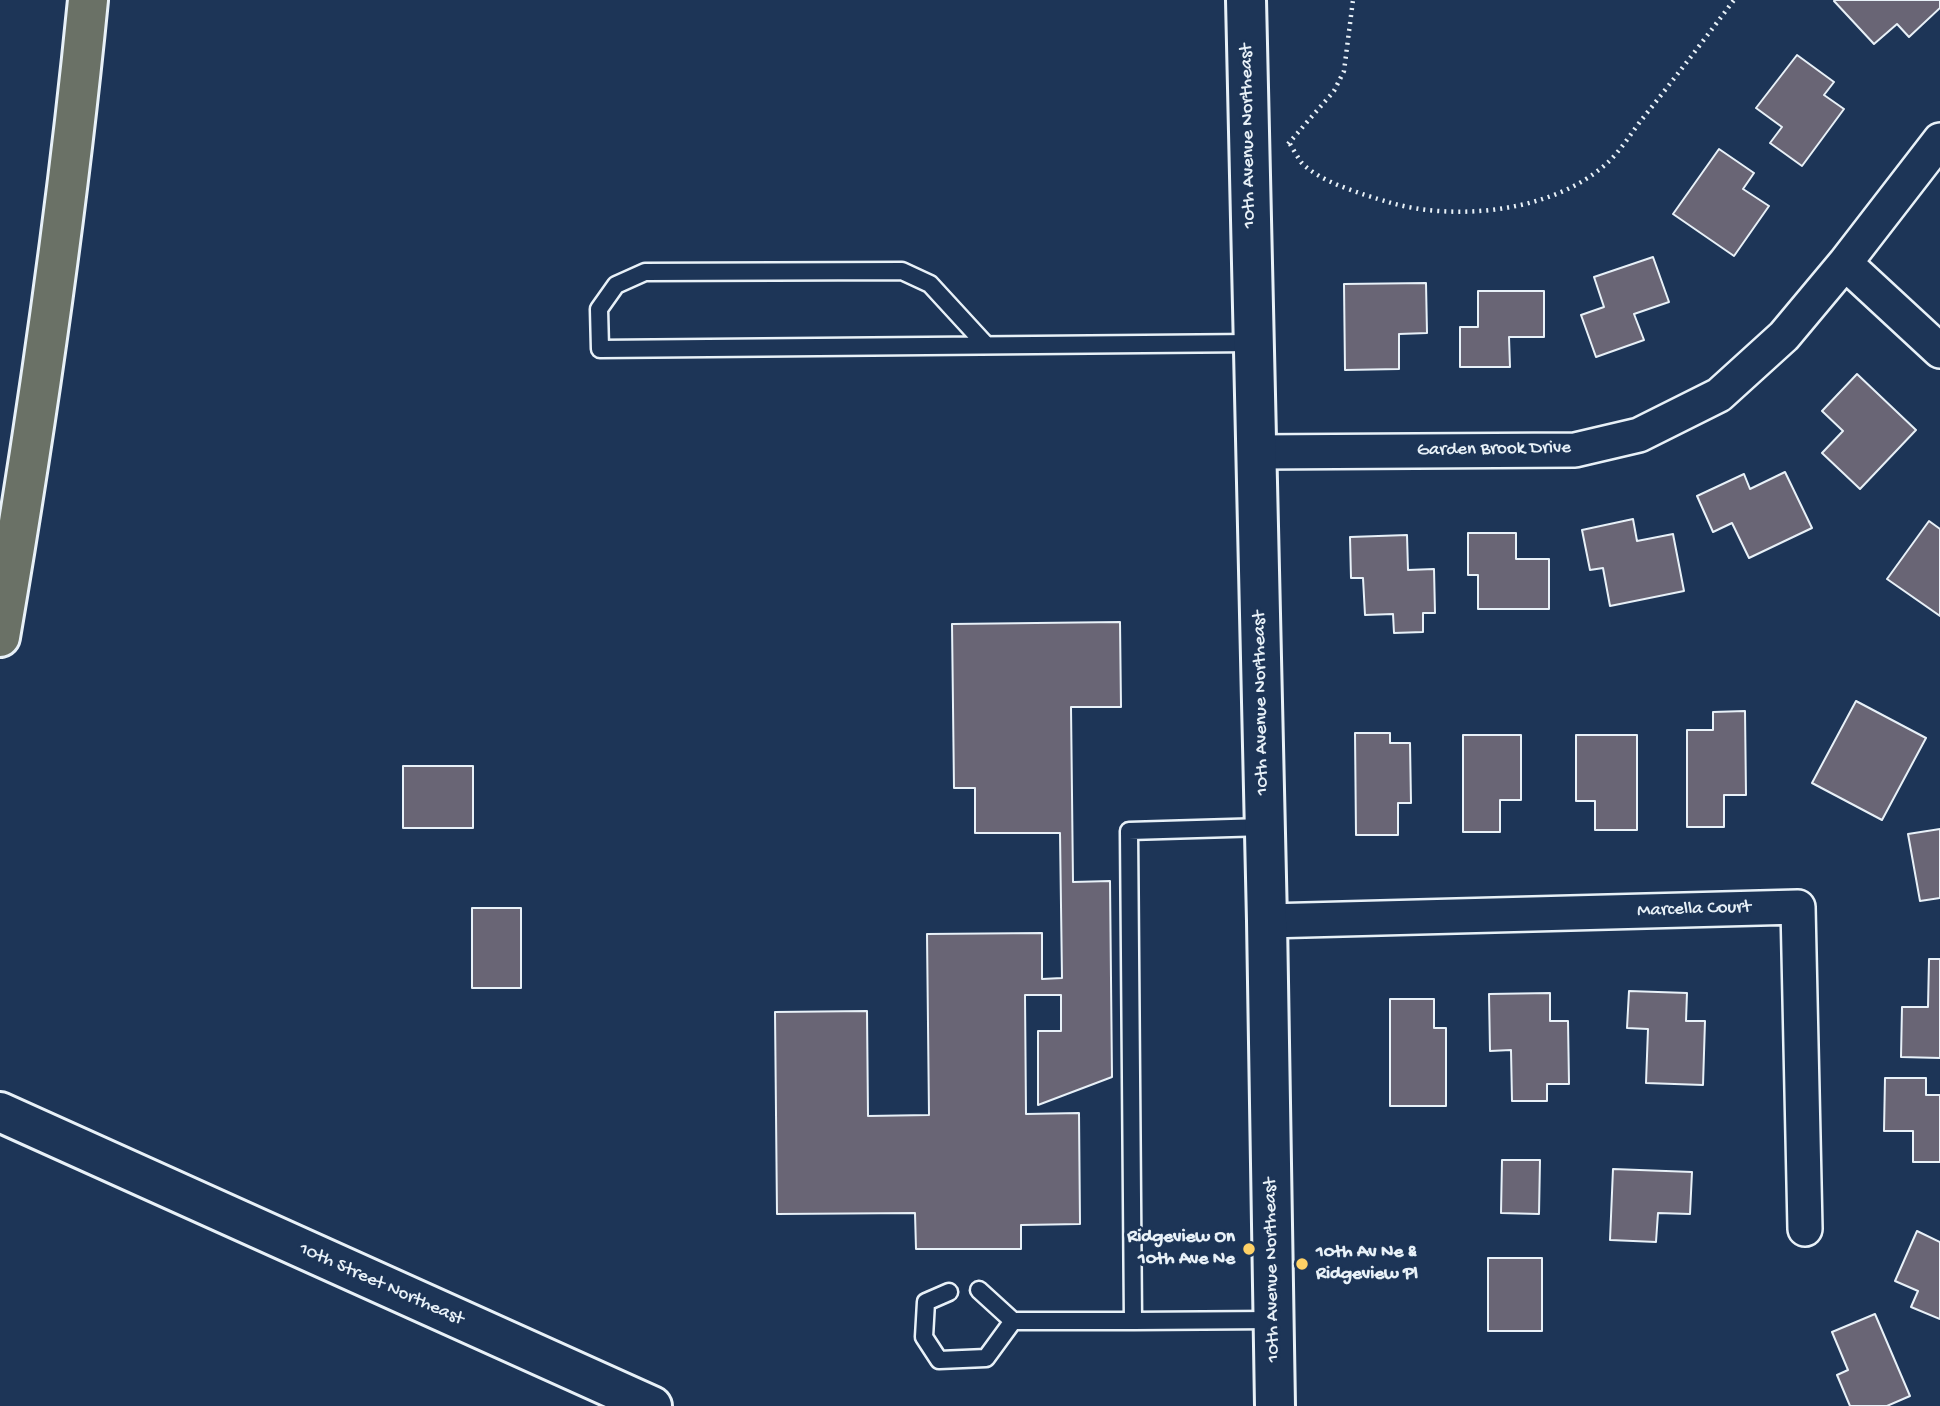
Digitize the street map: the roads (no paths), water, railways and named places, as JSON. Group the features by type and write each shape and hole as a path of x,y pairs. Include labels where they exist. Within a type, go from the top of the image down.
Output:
{"highway":[{"path":"0,637 47,345 75,136 88,0"}],"street":[{"name":"10th Avenue Northeast","path":"1246,0 1275,1406"},
{"name":"Garden Brook Drive","path":"1256,452 1575,450 1639,435 1719,395 1784,336 1845,263 1940,139"},
{"path":"1845,263 1940,351"},
{"name":"Marcella Court","path":"1267,921 1798,907 1805,1229"},
{"name":"10th Street Northeast","path":"0,1112 652,1406"}],"lane":[{"path":"986,345 930,284 902,271 645,272 616,285 599,309 600,349 1253,343"},
{"path":"1133,1321 1129,831 1265,827"},
{"path":"979,1290 1013,1321 1273,1320"},
{"path":"949,1292 926,1302 924,1337 939,1360 986,1358 1013,1321"}],"place":[{"name":"Ridgeview On 10th Ave Ne","path":"1249,1249"},
{"name":"10th Av Ne & Ridgeview Pl","path":"1302,1264"}]}
